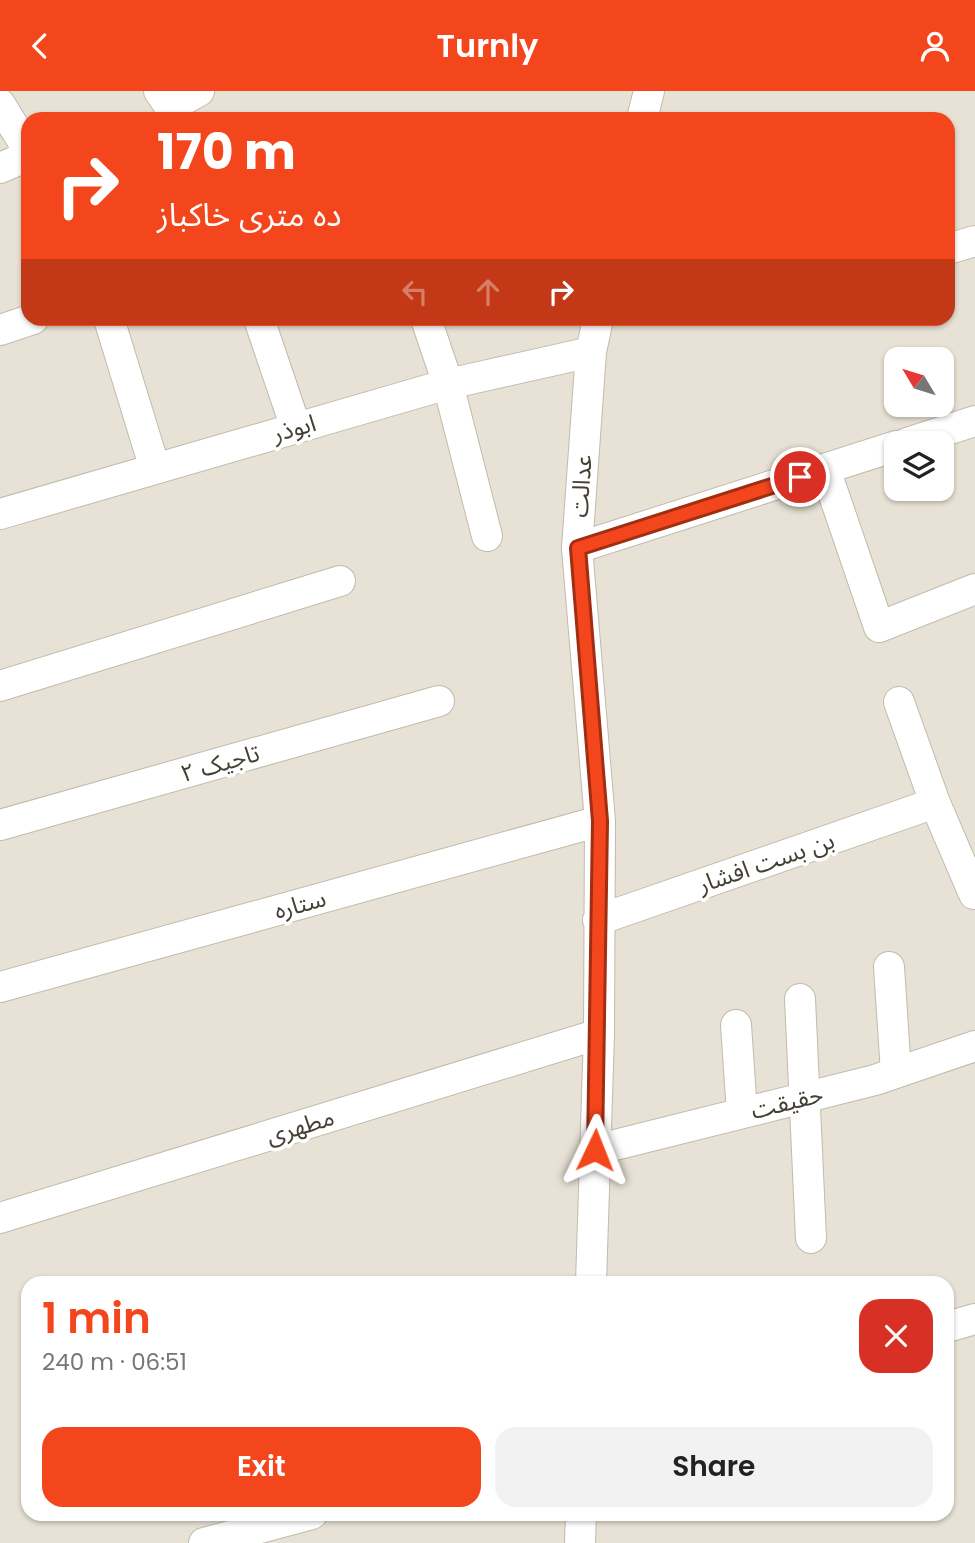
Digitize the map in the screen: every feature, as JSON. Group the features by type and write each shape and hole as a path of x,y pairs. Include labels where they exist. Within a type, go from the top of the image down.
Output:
{"street":[{"path":"165,99 199,91"},
{"path":"644,112 649,91"},
{"path":"0,104 21,138"},
{"path":"0,168 21,159"},
{"path":"955,247 975,241"},
{"path":"0,330 21,323"},
{"path":"111,326 155,469"},
{"path":"261,326 296,428"},
{"path":"428,326 448,384 487,535"},
{"name":"عدالت","path":"591,1276 599,1034 600,821 578,548 591,352 597,326"},
{"name":"ابوذر","path":"0,514 448,384 591,352"},
{"path":"944,431 975,421"},
{"path":"578,548 884,450"},
{"path":"825,469 879,627 975,589"},
{"path":"0,686 340,581"},
{"name":"تاجیک ۲","path":"0,825 439,701"},
{"path":"899,702 935,803 974,894"},
{"name":"بن بست افشار","path":"598,920 935,803"},
{"name":"ستاره","path":"0,987 600,821"},
{"path":"889,967 896,1073"},
{"path":"800,999 811,1238"},
{"path":"736,1025 742,1113"},
{"name":"مطهری","path":"0,1218 599,1034"},
{"name":"حقیقت","path":"595,1150 896,1073 975,1046"},
{"path":"954,1326 975,1319"},
{"path":"580,1543 581,1521"},
{"path":"204,1543 298,1526"}],"shaded area":[{"path":"0,91 975,91 975,1543 0,1543"}],"route":[{"path":"595,1150 599,1034 600,821 578,548 800,477"}]}
